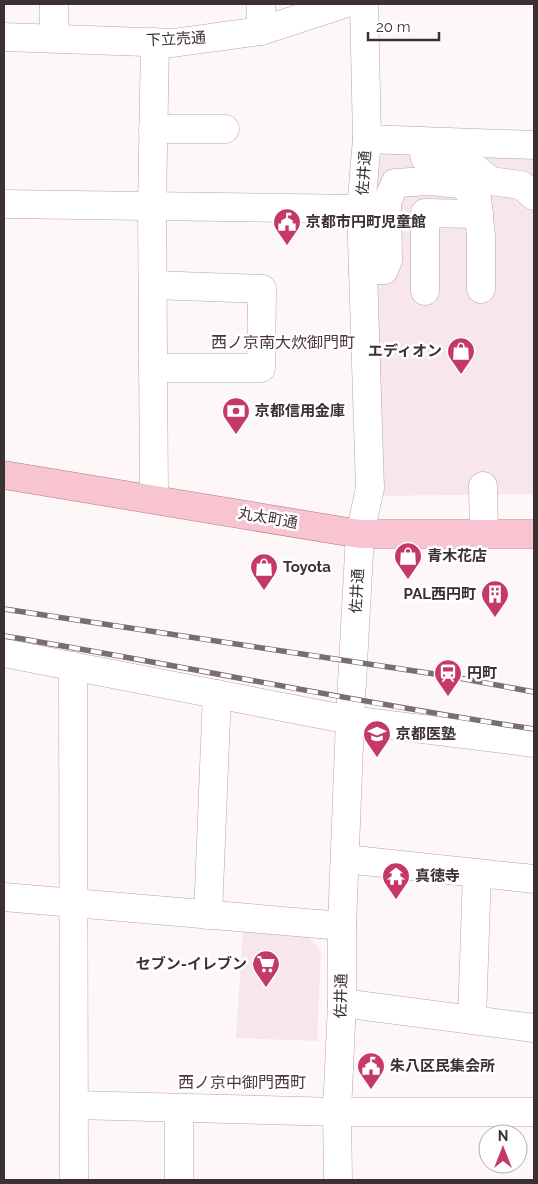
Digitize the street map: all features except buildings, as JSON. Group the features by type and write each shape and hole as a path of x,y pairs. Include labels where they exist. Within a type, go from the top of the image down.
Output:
{"main road":[{"name":"丸太町通","path":"4,475 360,534 534,534"}],"street":[{"path":"54,4 54,38"},
{"path":"261,4 261,31"},
{"name":"下立売通","path":"4,37 173,43 261,31 344,4"},
{"name":"佐井通","path":"338,1180 337,1112 350,720 360,534 370,488 361,209 367,138 364,4"},
{"path":"154,499 152,206 155,42"},
{"path":"153,129 226,129"},
{"path":"367,138 534,145"},
{"path":"421,140 425,158 433,162 460,163 476,169 482,198 481,288"},
{"path":"363,271 384,270 388,260 387,202 395,183 429,181 461,184 482,198"},
{"path":"425,290 425,213 482,198 521,185 534,196"},
{"path":"4,204 361,209"},
{"path":"153,285 262,288 261,368 153,368"},
{"path":"483,486 484,535"},
{"path":"4,653 350,720 534,743"},
{"path":"73,666 74,1180"},
{"path":"208,915 217,694"},
{"path":"345,859 534,879"},
{"path":"472,1020 477,873"},
{"path":"4,897 342,926"},
{"path":"342,1003 534,1028"},
{"path":"74,1105 337,1112 534,1112"},
{"path":"179,1109 179,1180"}],"shaded area":[{"path":"386,149 534,155 534,494 381,496 376,161"},
{"path":"243,929 308,937 321,950 317,1041 236,1038"}],"railway":[{"path":"4,609 448,676 534,692"},
{"path":"4,636 401,708 534,729"}],"place":[{"name":"京都市円町児童館","path":"287,246"},
{"name":"エディオン","path":"461,375"},
{"name":"京都信用金庫","path":"236,435"},
{"name":"青木花店","path":"408,580"},
{"name":"Toyota","path":"264,591"},
{"name":"PAL西円町","path":"495,618"},
{"name":"円町","path":"448,697"},
{"name":"京都医塾","path":"377,758"},
{"name":"真徳寺","path":"396,900"},
{"name":"セブン-イレブン","path":"266,988"},
{"name":"朱八区民集会所","path":"371,1090"}],"district":[{"name":"西ノ京南大炊御門町","path":"283,342"},
{"name":"西ノ京中御門西町","path":"242,1082"}]}
